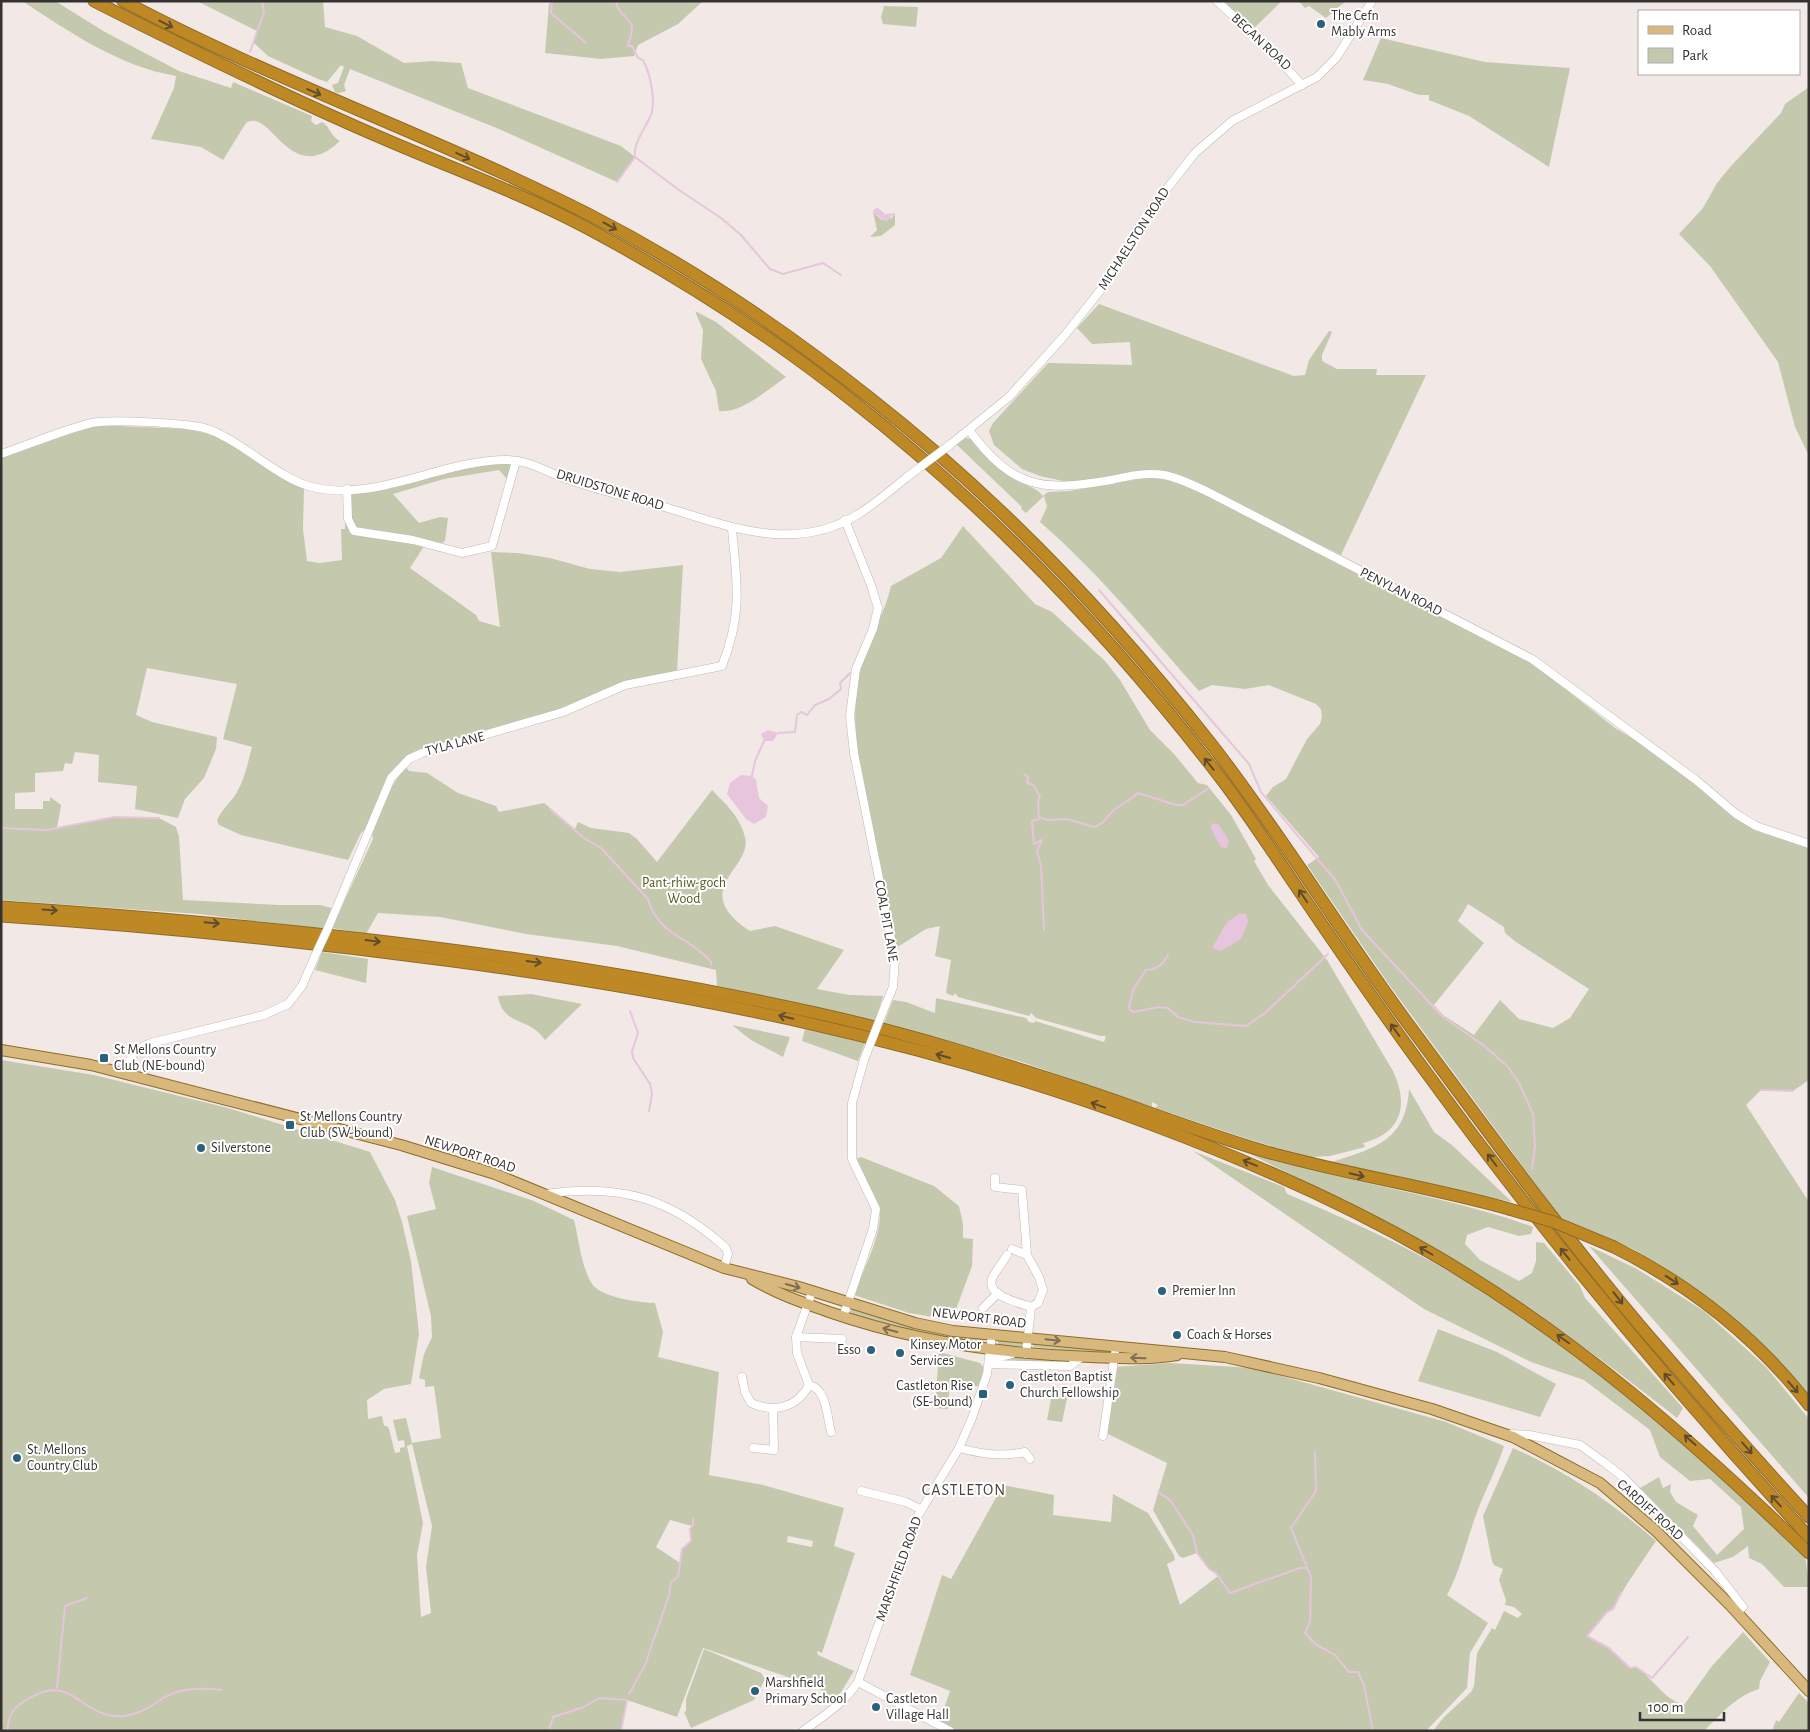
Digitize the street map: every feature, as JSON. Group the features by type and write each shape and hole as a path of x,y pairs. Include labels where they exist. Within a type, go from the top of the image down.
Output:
{"highway":[{"path":"94,1 228,69 386,140 512,191 612,242 752,327 855,402 948,481 1039,568 1143,681 1219,776 1379,1008 1557,1245 1634,1339 1809,1537"},
{"path":"123,1 267,72 455,153 587,214 637,241 736,301 818,358 876,402 959,473 1071,582 1152,672 1207,739 1269,823 1401,1014 1558,1222 1644,1331 1809,1517"},
{"path":"1,907 182,920 373,941 574,968 749,999 846,1020 956,1050 1278,1155 1509,1209 1554,1222 1614,1247 1661,1273 1713,1309 1760,1351 1809,1405"},
{"path":"1,916 304,942 608,983 712,1001 832,1027 930,1052 1034,1084 1131,1117 1248,1162 1353,1212 1428,1252 1505,1299 1585,1355 1650,1406 1809,1547"},
{"path":"1726,1473 1809,1553"}],"main road":[{"name":"NEWPORT ROAD","path":"1,1050 91,1064 401,1145 495,1174 724,1268 847,1301 915,1323 953,1331 1186,1354 1225,1356 1318,1378 1432,1409"},
{"name":"NEWPORT ROAD","path":"745,1274 776,1294 842,1317 895,1332 957,1345 1024,1353 1155,1359 1186,1354"},
{"name":"CARDIFF ROAD","path":"1432,1409 1504,1434 1600,1483 1656,1531 1737,1613 1809,1691"}],"street":[{"name":"BEGAN ROAD","path":"1217,1 1271,51 1302,85"},
{"name":"MICHAELSTON ROAD","path":"969,430 1009,397 1065,336 1103,287 1145,217 1195,153 1232,121 1317,77 1336,58 1372,1"},
{"name":"DRUIDSTONE ROAD","path":"1,454 96,422 194,426 224,436 303,484 314,488 347,489 397,484 441,469 471,464 516,461 539,466 569,480 732,529 780,535 809,531 845,520 867,508 969,430"},
{"name":"PENYLAN ROAD","path":"969,430 992,457 1011,472 1038,485 1084,484 1150,474 1164,475 1188,483 1532,659 1672,762 1736,814 1756,826 1809,844"},
{"path":"347,489 348,519 354,531 413,540 462,554 492,546 516,461"},
{"name":"COAL PIT LANE","path":"842,1317 873,1229 876,1209 852,1159 852,1103 864,1060 894,987 895,959 855,762 850,716 856,669 873,629 878,608 871,584 845,520"},
{"name":"TYLA LANE","path":"126,1073 128,1059 137,1048 151,1042 264,1014 288,1004 302,986 391,778 409,759 445,745 490,735 563,712 625,686 722,666 729,649 738,602 732,529"},
{"path":"994,1178 995,1187 1022,1190 1028,1254 1043,1290 1038,1303 1031,1307"},
{"path":"544,1194 566,1191 610,1191 655,1200 686,1217 726,1248 728,1254 724,1268"},
{"path":"1028,1254 1009,1252 991,1279 991,1285 998,1293 1031,1307"},
{"path":"742,1377 745,1392 752,1403 773,1409 798,1400 803,1396 809,1385 797,1352 796,1337 812,1292"},
{"path":"983,1308 998,1293"},
{"path":"990,1364 995,1358 1024,1353 1028,1337 1031,1307"},
{"name":"MARSHFIELD ROAD","path":"803,1731 814,1727 850,1695 858,1682 920,1509 959,1448 990,1364 992,1335"},
{"path":"796,1337 842,1339"},
{"path":"1103,1436 1116,1347"},
{"name":"NEWPORT ROAD","path":"990,1364 1070,1366 1083,1356"},
{"path":"809,1385 815,1386 821,1392 831,1432"},
{"path":"753,1448 774,1450 773,1409"},
{"path":"1504,1434 1529,1435 1580,1444 1605,1463 1623,1477 1715,1571 1743,1607 1737,1613"},
{"path":"959,1448 984,1455 1001,1456 1025,1448 1030,1458"},
{"path":"861,1490 906,1502 920,1509"},
{"path":"858,1682 950,1731"}],"green space":[{"path":"22,1 55,1 105,32 179,71 231,88 233,82 312,116 311,121 316,125 322,122 325,124 340,141 322,153 307,156 294,152 264,125 255,121 246,123 223,160 201,147 151,139 174,88 176,76 155,71 114,56 77,36"},
{"path":"197,1 323,1 325,27 357,36 404,63 432,61 461,63 468,88 621,146 635,157 617,182 499,129 350,69 344,85 346,91 335,92 332,85 338,83 344,67 341,65 327,82 318,79 268,56 254,43 257,31"},
{"path":"552,1 703,1 678,24 638,45 634,56 601,59 545,53 549,4"},
{"path":"1222,1 1282,1 1252,30"},
{"path":"1299,1 1346,1 1326,18 1309,6 1305,8"},
{"path":"884,6 918,7 916,27 883,24 881,17"},
{"path":"1381,38 1485,62 1570,68 1549,167 1469,116 1429,100 1429,95 1419,95 1388,84 1363,80"},
{"path":"1809,87 1809,456 1795,427 1778,362 1710,266 1679,234 1703,208 1717,183 1781,113 1785,104"},
{"path":"873,212 882,220 892,218 895,213 895,225 881,236 870,237 877,230"},
{"path":"1099,304 1294,376 1305,375 1309,360 1329,331 1332,332 1322,355 1322,361 1337,369 1377,369 1376,375 1426,375 1341,555 1179,475 1067,482 1040,476 1022,469 994,445 989,431 993,423 1048,363 1132,365 1130,342 1092,344 1077,328"},
{"path":"695,311 716,322 786,377 746,405 728,411 719,411 716,391 701,359 703,330"},
{"path":"96,425 188,429 216,436 304,488 303,529 307,561 320,563 342,560 341,529 345,529 345,523 350,518 350,492 396,487 441,472 474,466 512,463 507,479 499,470 444,479 393,494 419,523 440,517 448,518 445,541 439,545 428,540 410,568 476,615 479,621 500,627 491,552 518,553 550,558 590,569 620,572 683,565 677,672 614,685 567,708 412,753 394,769 367,828 361,833 348,860 241,835 219,825 217,821 219,817 240,787 252,747 223,739 237,684 147,668 136,715 152,722 217,737 216,749 204,778 185,799 178,818 135,809 137,786 98,782 99,755 75,752 72,764 65,763 63,771 35,773 35,792 15,793 15,809 43,809 43,801 50,801 50,797 61,805 57,828 114,817 159,818 176,827 179,836 183,900 320,905 332,908 324,929 198,914 1,900 1,458"},
{"path":"966,438 971,439 1002,470 1043,496 1048,492 1070,491 1150,477 1176,482 1203,494 1319,550 1532,663 1615,728 1647,747 1693,781 1722,807 1747,825 1762,833 1809,847 1809,1080 1793,1091 1761,1090 1746,1105 1809,1202 1809,1396 1706,1297 1633,1249 1560,1217 1390,986 1307,865 1319,857 1266,796 1273,787 1286,779 1307,739 1320,724 1322,717 1321,709 1316,704 1269,685 1245,689 1212,685 1199,691 1103,583 1040,522 1047,507 1044,496 1026,513 956,444","holes":["1468,904 1504,927 1505,933 1516,942 1589,989 1570,1018 1553,1028 1519,1019 1500,1000 1474,1035 1443,1015 1434,1005 1484,943 1458,921"]},
{"path":"963,526 1035,604 1052,612 1105,661 1120,680 1150,730 1174,754 1198,783 1207,785 1231,815 1256,859 1254,861 1268,885 1327,960 1393,1071 1401,1095 1399,1116 1394,1125 1376,1138 1363,1143 1365,1147 1330,1156 1311,1157 1251,1140 1155,1108 1158,1105 1152,1102 1152,1107 1022,1062 884,1023 893,1000 906,1002 935,1013 936,998 1026,1018 1029,1022 1034,1023 1035,1021 1104,1042 1106,1036 1036,1018 1031,1013 1029,1016 958,997 955,993 953,996 946,993 951,960 935,956 940,926 926,929 896,948 857,749 855,727 856,694 866,652 891,586 941,558"},
{"name":"Pant-rhiw-goch Wood","path":"405,766 409,771 427,773 458,793 496,806 499,812 544,803 575,829 578,822 591,828 629,833 637,839 657,862 712,790 736,817 745,837 745,849 727,880 723,891 724,903 732,916 750,931 775,926 844,950 817,989 849,995 883,996 875,1022 717,986 716,970 617,946 526,934 440,917 378,913 366,934 332,928 373,839 372,832 388,793"},
{"path":"322,952 368,959 366,983 315,970"},
{"path":"531,994 582,1004 545,1040 532,1027 505,1013 498,996"},
{"path":"732,1025 790,1037 783,1057 751,1040"},
{"path":"805,1029 865,1043 858,1061 802,1041"},
{"path":"1,1060 94,1075 228,1108 370,1152 395,1200 402,1222 411,1261 419,1334 411,1384 384,1389 367,1400 368,1419 382,1416 384,1426 387,1426 389,1429 395,1453 400,1452 400,1448 405,1447 404,1440 398,1441 393,1420 406,1418 412,1443 441,1438 434,1386 425,1387 425,1380 419,1378 424,1354 432,1337 431,1316 407,1216 436,1209 429,1183 432,1167 534,1201 574,1220 585,1269 596,1289 612,1296 655,1303 663,1332 658,1357 719,1372 709,1475 763,1485 844,1508 834,1546 855,1553 822,1653 817,1651 818,1655 854,1671 841,1692 834,1699 817,1687 703,1648 677,1717 627,1700 621,1731 1,1731","holes":["412,1444 432,1526 426,1567 431,1613 421,1617 417,1555 423,1523 407,1446","670,1520 692,1526 690,1529 691,1541 682,1549 680,1563 656,1547","788,1536 813,1541 812,1547 787,1542"]},
{"path":"1409,1089 1434,1132 1453,1146 1512,1202 1369,1172 1332,1162 1362,1152 1386,1140 1402,1120 1407,1106"},
{"path":"1193,1151 1284,1187 1287,1194 1397,1244 1451,1272 1528,1322 1629,1398 1729,1481 1805,1554 1809,1587 1784,1587 1762,1564 1749,1558 1748,1546 1733,1557 1714,1563 1640,1488 1659,1477 1663,1488 1671,1484 1670,1492 1676,1502 1698,1515 1693,1526 1717,1555 1744,1529 1741,1507 1710,1479 1690,1481 1660,1457 1650,1430 1584,1380 1531,1362 1424,1309"},
{"path":"1244,1151 1344,1178 1468,1207 1533,1227 1531,1234 1519,1236 1488,1227 1467,1235 1465,1244 1480,1260 1519,1281 1532,1273 1536,1261 1536,1242 1544,1243 1580,1286 1585,1298 1683,1408 1677,1418 1617,1371 1524,1305 1460,1264 1382,1220"},
{"path":"861,1157 934,1186 959,1206 963,1224 963,1238 973,1239 972,1266 952,1320 909,1313 854,1295 872,1250 880,1214 876,1198 856,1159"},
{"path":"1589,1246 1637,1269 1704,1311 1766,1367 1809,1419 1809,1498"},
{"path":"853,1309 923,1329 982,1339 985,1342 984,1344 950,1338 884,1323 852,1314 850,1311"},
{"path":"1438,1329 1497,1352 1556,1384 1540,1417 1418,1381"},
{"path":"999,1339 1021,1340 1023,1346 1000,1346 998,1343"},
{"path":"1030,1342 1109,1350 1111,1353 1106,1355 1034,1347"},
{"path":"939,1352 980,1363 984,1368 980,1387 950,1380 948,1409 935,1408"},
{"path":"1008,1356 1068,1360 1010,1363 999,1359"},
{"path":"1170,1363 1253,1368 1446,1422 1504,1446 1479,1506 1460,1565 1447,1595 1488,1623 1470,1653 1467,1688 1426,1731 954,1731 939,1723 950,1691 910,1675 942,1575 951,1579 1003,1485 1054,1495 1053,1515 1111,1522 1113,1494 1148,1513 1174,1555 1175,1560 1167,1564 1180,1605 1218,1576 1209,1569 1197,1553 1183,1558 1179,1556 1153,1510 1167,1463 1106,1433 1115,1367"},
{"path":"1052,1394 1068,1394 1062,1422 1047,1420"},
{"path":"1513,1448 1552,1467 1588,1489 1656,1541 1627,1584 1613,1609 1607,1612 1587,1636 1609,1648 1629,1668 1636,1667 1670,1698 1684,1705 1712,1666 1743,1632 1770,1662 1760,1681 1759,1689 1736,1701 1704,1731 1433,1731 1444,1717 1471,1692 1474,1686 1477,1653 1492,1628 1495,1630 1504,1611 1518,1618 1522,1614 1514,1607 1505,1605 1506,1600 1499,1580 1503,1569 1494,1565 1492,1561 1483,1516"},
{"path":"704,1649 761,1673 765,1679 754,1700 691,1728 684,1712 686,1711 686,1699"},
{"path":"1799,1693 1809,1703 1809,1731 1772,1731 1776,1720 1779,1722"}],"shaded area":[{"path":"878,208 885,214 895,213 886,222 873,212 874,209"},
{"path":"768,730 778,733 773,741 764,741 761,734"},
{"path":"741,775 752,776 756,780 759,798 768,806 766,817 754,824 746,819 727,794 730,783"},
{"path":"1213,823 1219,825 1229,841 1227,848 1221,847 1210,827"},
{"path":"1239,914 1246,914 1248,922 1241,939 1221,951 1212,948 1227,922"}],"waterway":[{"path":"250,52 264,12 262,1"},
{"path":"616,1 619,10 631,24 628,46 632,46 638,58 643,60 648,72 653,96 652,111 638,141 635,157"},
{"path":"552,2 551,13 586,43"},
{"path":"617,182 635,157 721,218 741,235 770,269 783,274 823,263 841,275"},
{"path":"1099,590 1249,764 1261,792 1336,881 1362,930 1442,1016 1487,1048 1508,1067 1519,1083 1533,1114 1535,1146 1532,1169"},
{"path":"778,733 795,732 797,715 801,712 807,715 815,705 829,699 841,689 840,683 850,673"},
{"path":"752,776 755,761 764,741"},
{"path":"1024,774 1028,777 1027,783 1033,785 1040,796 1038,801 1039,819 1032,821 1034,844 1042,840 1037,851 1041,865 1044,930"},
{"path":"1039,817 1048,820 1067,819 1094,827 1103,823 1115,809 1138,793 1176,805 1183,805 1209,788"},
{"path":"550,809 584,838 601,848 648,899 659,921 667,929 703,954 711,962 711,965"},
{"path":"1,828 47,830 114,817 159,818"},
{"path":"1168,955 1160,966 1146,970 1134,988 1129,1006 1130,1010 1134,1012 1158,1007 1168,1008 1178,1017 1194,1022 1246,1026 1265,1013 1328,954"},
{"path":"630,1011 638,1033 632,1051 633,1058 650,1084 652,1094 649,1111"},
{"path":"1761,1090 1793,1091"},
{"path":"1315,1452 1316,1491 1291,1528 1311,1577 1310,1622 1305,1633 1315,1644 1335,1655 1349,1672 1358,1672 1364,1685 1373,1731"},
{"path":"1158,1492 1170,1500 1193,1535 1197,1553 1209,1569 1216,1573 1230,1593 1300,1568 1306,1568"},
{"path":"629,1694 645,1665 669,1595 671,1582 678,1577 682,1549 691,1541 690,1529 693,1525 693,1519"},
{"path":"1621,1593 1613,1609 1607,1612 1587,1636 1609,1648 1630,1668 1636,1667 1652,1678 1688,1637"},
{"path":"57,1688 65,1606 87,1598"},
{"path":"8,1731 9,1718 16,1708 40,1693 54,1690 65,1692 97,1711 109,1715 124,1716 141,1711 171,1694 185,1690 221,1690"},
{"path":"549,1731 553,1717 584,1707 599,1698 627,1700 621,1731"}],"place":[{"name":"The Cefn Mably Arms","path":"1321,24"},
{"name":"St Mellons Country Club (NE-bound)","path":"104,1058"},
{"name":"St Mellons Country Club (SW-bound)","path":"290,1125"},
{"name":"Silverstone","path":"201,1148"},
{"name":"Premier Inn","path":"1162,1291"},
{"name":"Coach & Horses","path":"1177,1335"},
{"name":"Esso","path":"871,1350"},
{"name":"Kinsey Motor Services","path":"900,1353"},
{"name":"Castleton Baptist Church Fellowship","path":"1010,1385"},
{"name":"Castleton Rise (SE-bound)","path":"983,1394"},
{"name":"St. Mellons Country Club","path":"17,1458"},
{"name":"Marshfield Primary School","path":"755,1691"},
{"name":"Castleton Village Hall","path":"876,1707"}],"district":[{"name":"CASTLETON","path":"964,1490"}]}
